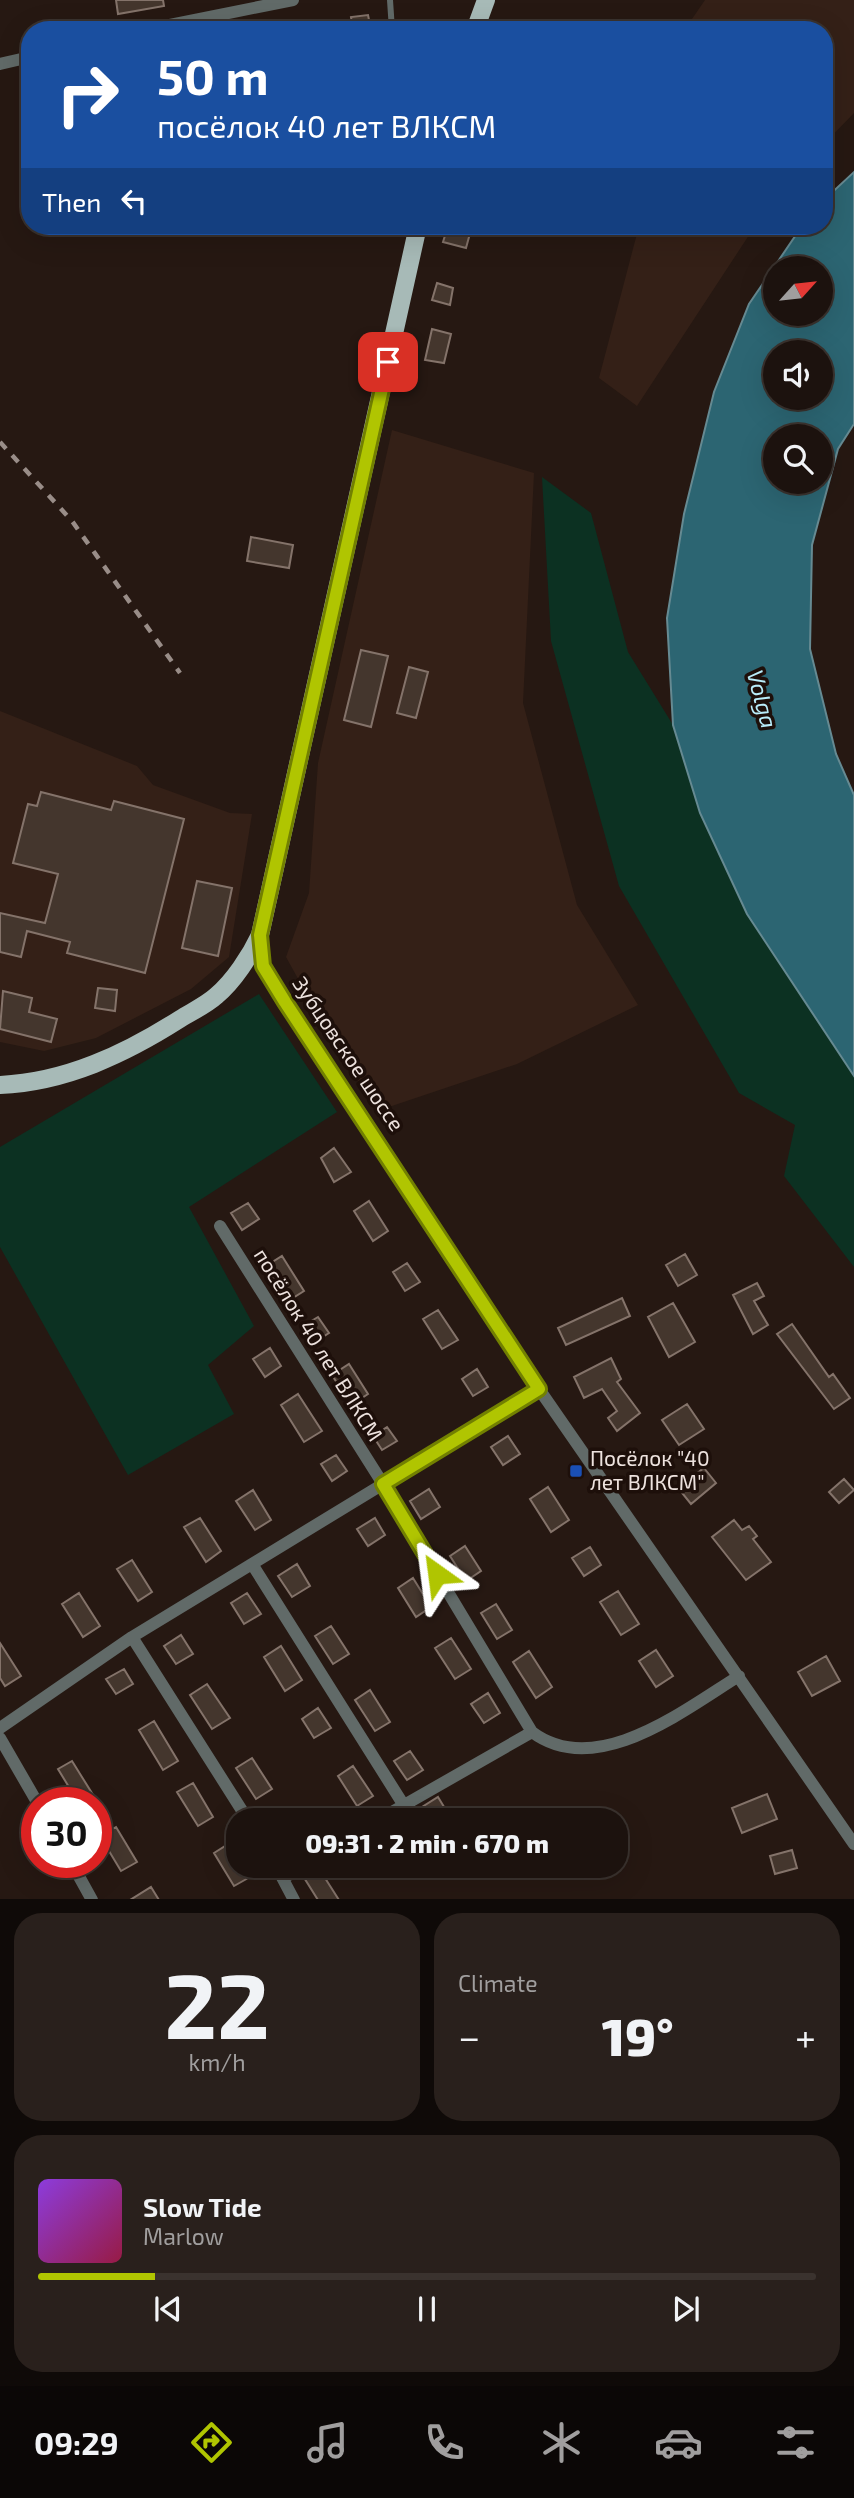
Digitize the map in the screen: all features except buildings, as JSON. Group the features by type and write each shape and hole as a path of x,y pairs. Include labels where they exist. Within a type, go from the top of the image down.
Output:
{"main road":[{"path":"478,21 486,0"},
{"name":"Зубцовское шоссе","path":"260,935 416,235"},
{"path":"0,1085 58,1075 101,1063 145,1041 216,996 251,953 260,935"}],"street":[{"path":"189,21 293,0"},
{"path":"0,64 21,59"},
{"name":"Зубцовское шоссе","path":"260,935 263,966 279,993 539,1389 854,1844"},
{"name":"посёлок 40 лет ВЛКСМ","path":"220,1226 383,1484 532,1732"},
{"path":"0,1728 132,1637 539,1389"},
{"path":"253,1564 403,1804"},
{"path":"132,1637 239,1808"},
{"path":"396,1808 532,1732 546,1743 570,1747 621,1743 643,1735 739,1676"},
{"path":"0,1738 28,1787"},
{"path":"80,1878 92,1899"},
{"path":"284,1878 294,1899"}],"lane":[{"path":"390,0 391,21"}],"shaded area":[{"path":"705,0 854,0 854,113 833,135 833,21 692,19"},
{"path":"637,235 749,235 637,406 599,378"},
{"path":"392,430 534,473 523,703 577,905 638,1005 517,1064 377,1111 338,1051 286,957 309,893 318,763"},
{"path":"0,711 137,766 153,785 230,813 252,814 229,957 191,989 96,1038 44,1051 0,1042"}],"green space":[{"path":"542,477 591,513 628,652 673,725 700,813 747,914 854,1076 854,1267 784,1176 795,1125 739,1093 619,886 551,641"},
{"path":"259,994 337,1112 189,1207 254,1326 208,1365 234,1414 128,1475 0,1247 0,1147"}],"water":[{"name":"Volga","path":"854,172 854,424 838,449 833,467 833,424 763,424 763,494 826,494 812,545 810,649 836,754 854,795 854,1076 747,914 700,813 673,725 667,618 684,514 714,392 749,304 763,283 763,326 833,326 833,256 782,256 796,235 833,235 833,192"}],"railway":[{"path":"0,442 72,521 180,673"}],"place":[{"name":"Посёлок \"40 лет ВЛКСМ\"","path":"576,1471"}],"route":[{"path":"388,362 260,935 263,966 285,1002 539,1389 383,1484 437,1574"}]}
